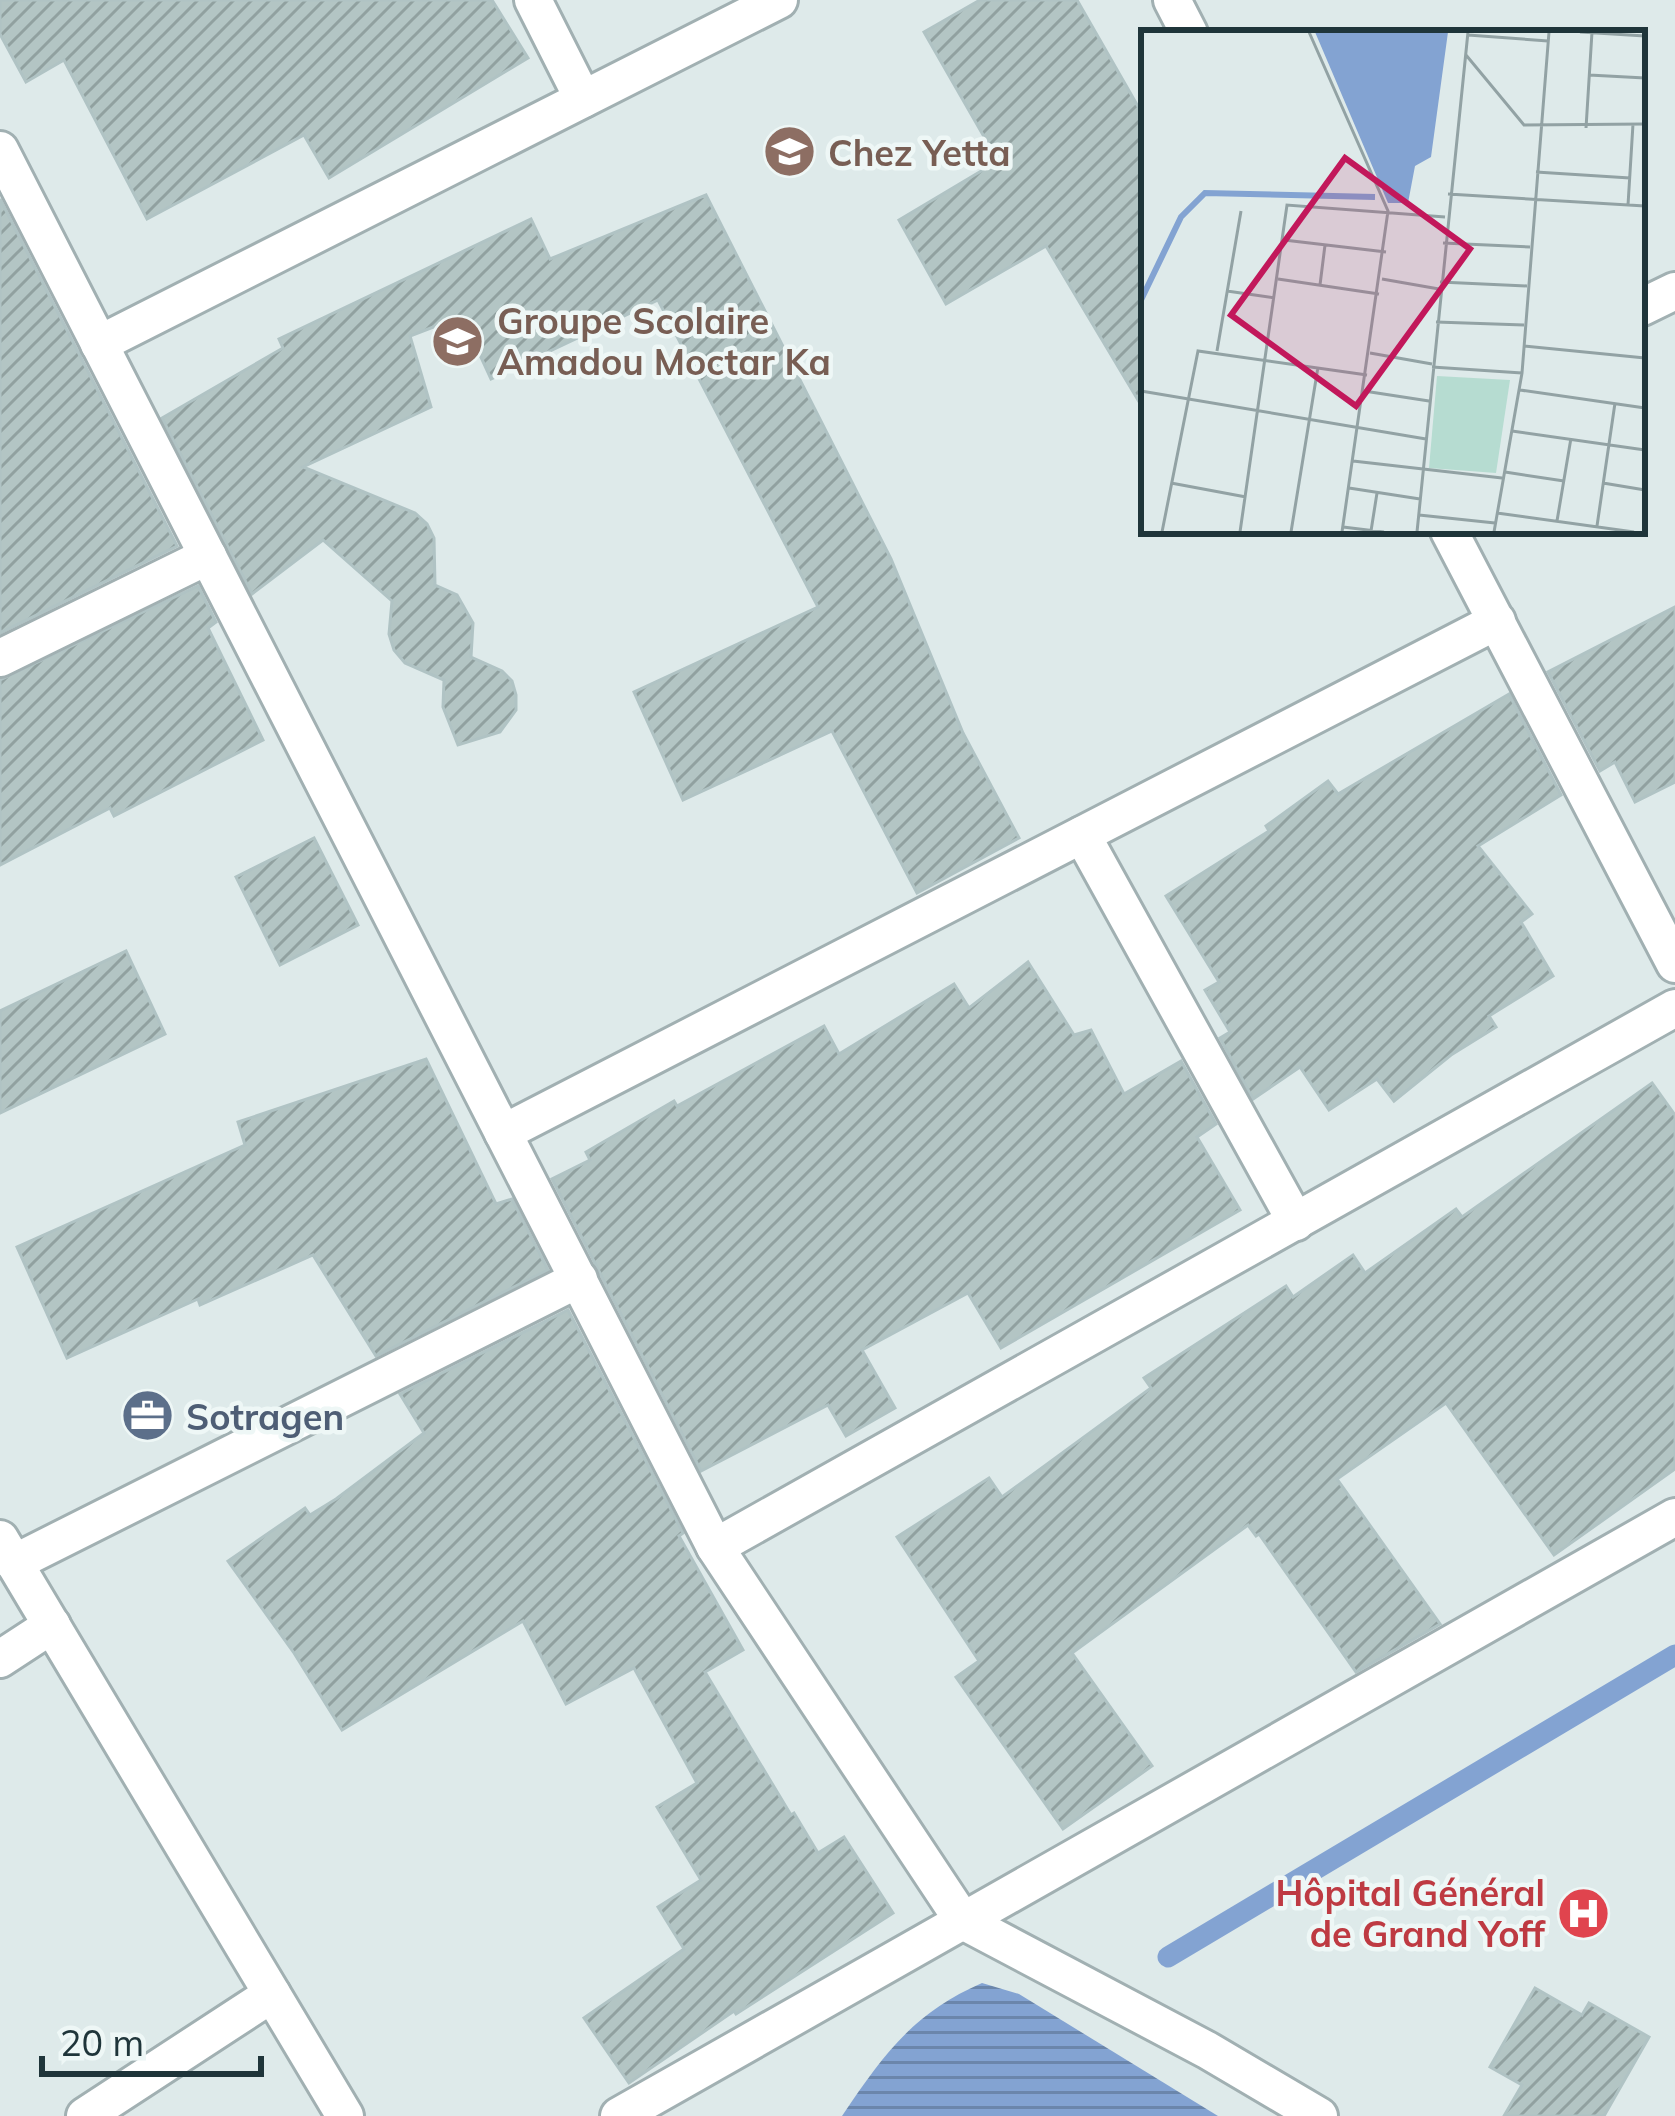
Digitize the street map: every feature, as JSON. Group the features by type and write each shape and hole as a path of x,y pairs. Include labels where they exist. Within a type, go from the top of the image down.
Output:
{"street":[{"path":"533,0 583,99"},
{"path":"99,344 778,0"},
{"path":"1172,0 1187,30"},
{"path":"0,150 9,191 99,344 715,1547 963,1921 1207,2050 1319,2116"},
{"path":"1645,306 1675,291"},
{"path":"1451,534 1675,964"},
{"path":"0,658 208,556"},
{"path":"503,1133 1496,621"},
{"path":"1082,835 1296,1222"},
{"path":"715,1547 1675,1008"},
{"path":"345,2116 7,1551 579,1279"},
{"path":"619,2116 1675,1516"},
{"path":"0,1659 52,1624"},
{"path":"85,2116 272,1994"}],"water":[{"path":"982,1983 1019,1994 1218,2116 842,2116 871,2074 918,2022"}],"building":[{"path":"0,0 492,0 528,58 329,178 304,135 147,219 64,60 26,82 0,34"},
{"path":"980,0 1077,0 1141,112 1141,405 1046,246 946,304 899,220 998,161 924,32"},
{"path":"706,195 891,559 963,733 1019,838 917,893 832,731 683,800 634,692 818,607 658,300 491,379 462,316 410,336 431,407 303,467 415,513 427,524 434,538 435,585 457,595 473,623 471,657 502,671 516,695 516,710 500,732 458,745 443,707 444,680 405,663 394,650 389,634 392,601 323,540 252,594 162,418 283,348 279,339 531,219 550,259"},
{"path":"0,199 177,546 0,633"},
{"path":"198,586 216,622 208,628 263,740 114,816 110,808 0,865 0,680"},
{"path":"1675,607 1675,782 1635,802 1615,762 1600,771 1548,672"},
{"path":"1509,694 1561,795 1478,846 1532,914 1521,922 1553,976 1489,1016 1496,1027 1451,1055 1394,1101 1377,1079 1329,1110 1300,1067 1253,1099 1220,1038 1230,1032 1205,990 1219,982 1166,896 1269,831 1266,826 1328,781 1338,794"},
{"path":"314,838 358,925 280,965 236,877"},
{"path":"126,951 165,1034 0,1113 0,1011"},
{"path":"1028,962 1074,1035 1091,1030 1124,1094 1181,1061 1216,1124 1197,1137 1240,1210 1001,1348 968,1293 862,1350 895,1408 846,1436 828,1405 701,1471 552,1179 590,1160 586,1152 674,1101 677,1106 824,1026 839,1054 954,984 969,1008"},
{"path":"426,1059 496,1204 512,1199 548,1270 376,1356 313,1255 200,1305 198,1299 67,1358 17,1247 245,1145 238,1122"},
{"path":"1652,1083 1675,1115 1675,1469 1554,1555 1446,1403 1337,1479 1440,1624 1356,1672 1248,1525 1072,1653 1152,1766 1063,1829 956,1677 979,1661 897,1537 989,1478 1002,1497 1151,1388 1144,1378 1286,1286 1293,1297 1353,1255 1365,1273 1456,1209 1462,1217"},
{"path":"568,1310 683,1533 679,1536 743,1650 705,1672 818,1853 844,1837 893,1913 736,2014 734,2011 629,2083 584,2018 684,1949 658,1907 701,1880 657,1807 697,1783 634,1668 566,1704 523,1621 342,1730 228,1561 305,1508 310,1515 336,1499 424,1433 400,1394"},
{"path":"1535,1988 1582,2015 1589,2003 1649,2037 1604,2116 1504,2116 1522,2085 1490,2067"}],"waterway":[{"path":"1168,1957 1675,1655"}],"place":[{"name":"Chez Yetta","path":"789,152"},
{"name":"Groupe Scolaire Amadou Moctar Ka","path":"458,341"},
{"name":"Sotragen","path":"147,1416"},
{"name":"Hôpital Général de Grand Yoff","path":"1584,1913"}]}
